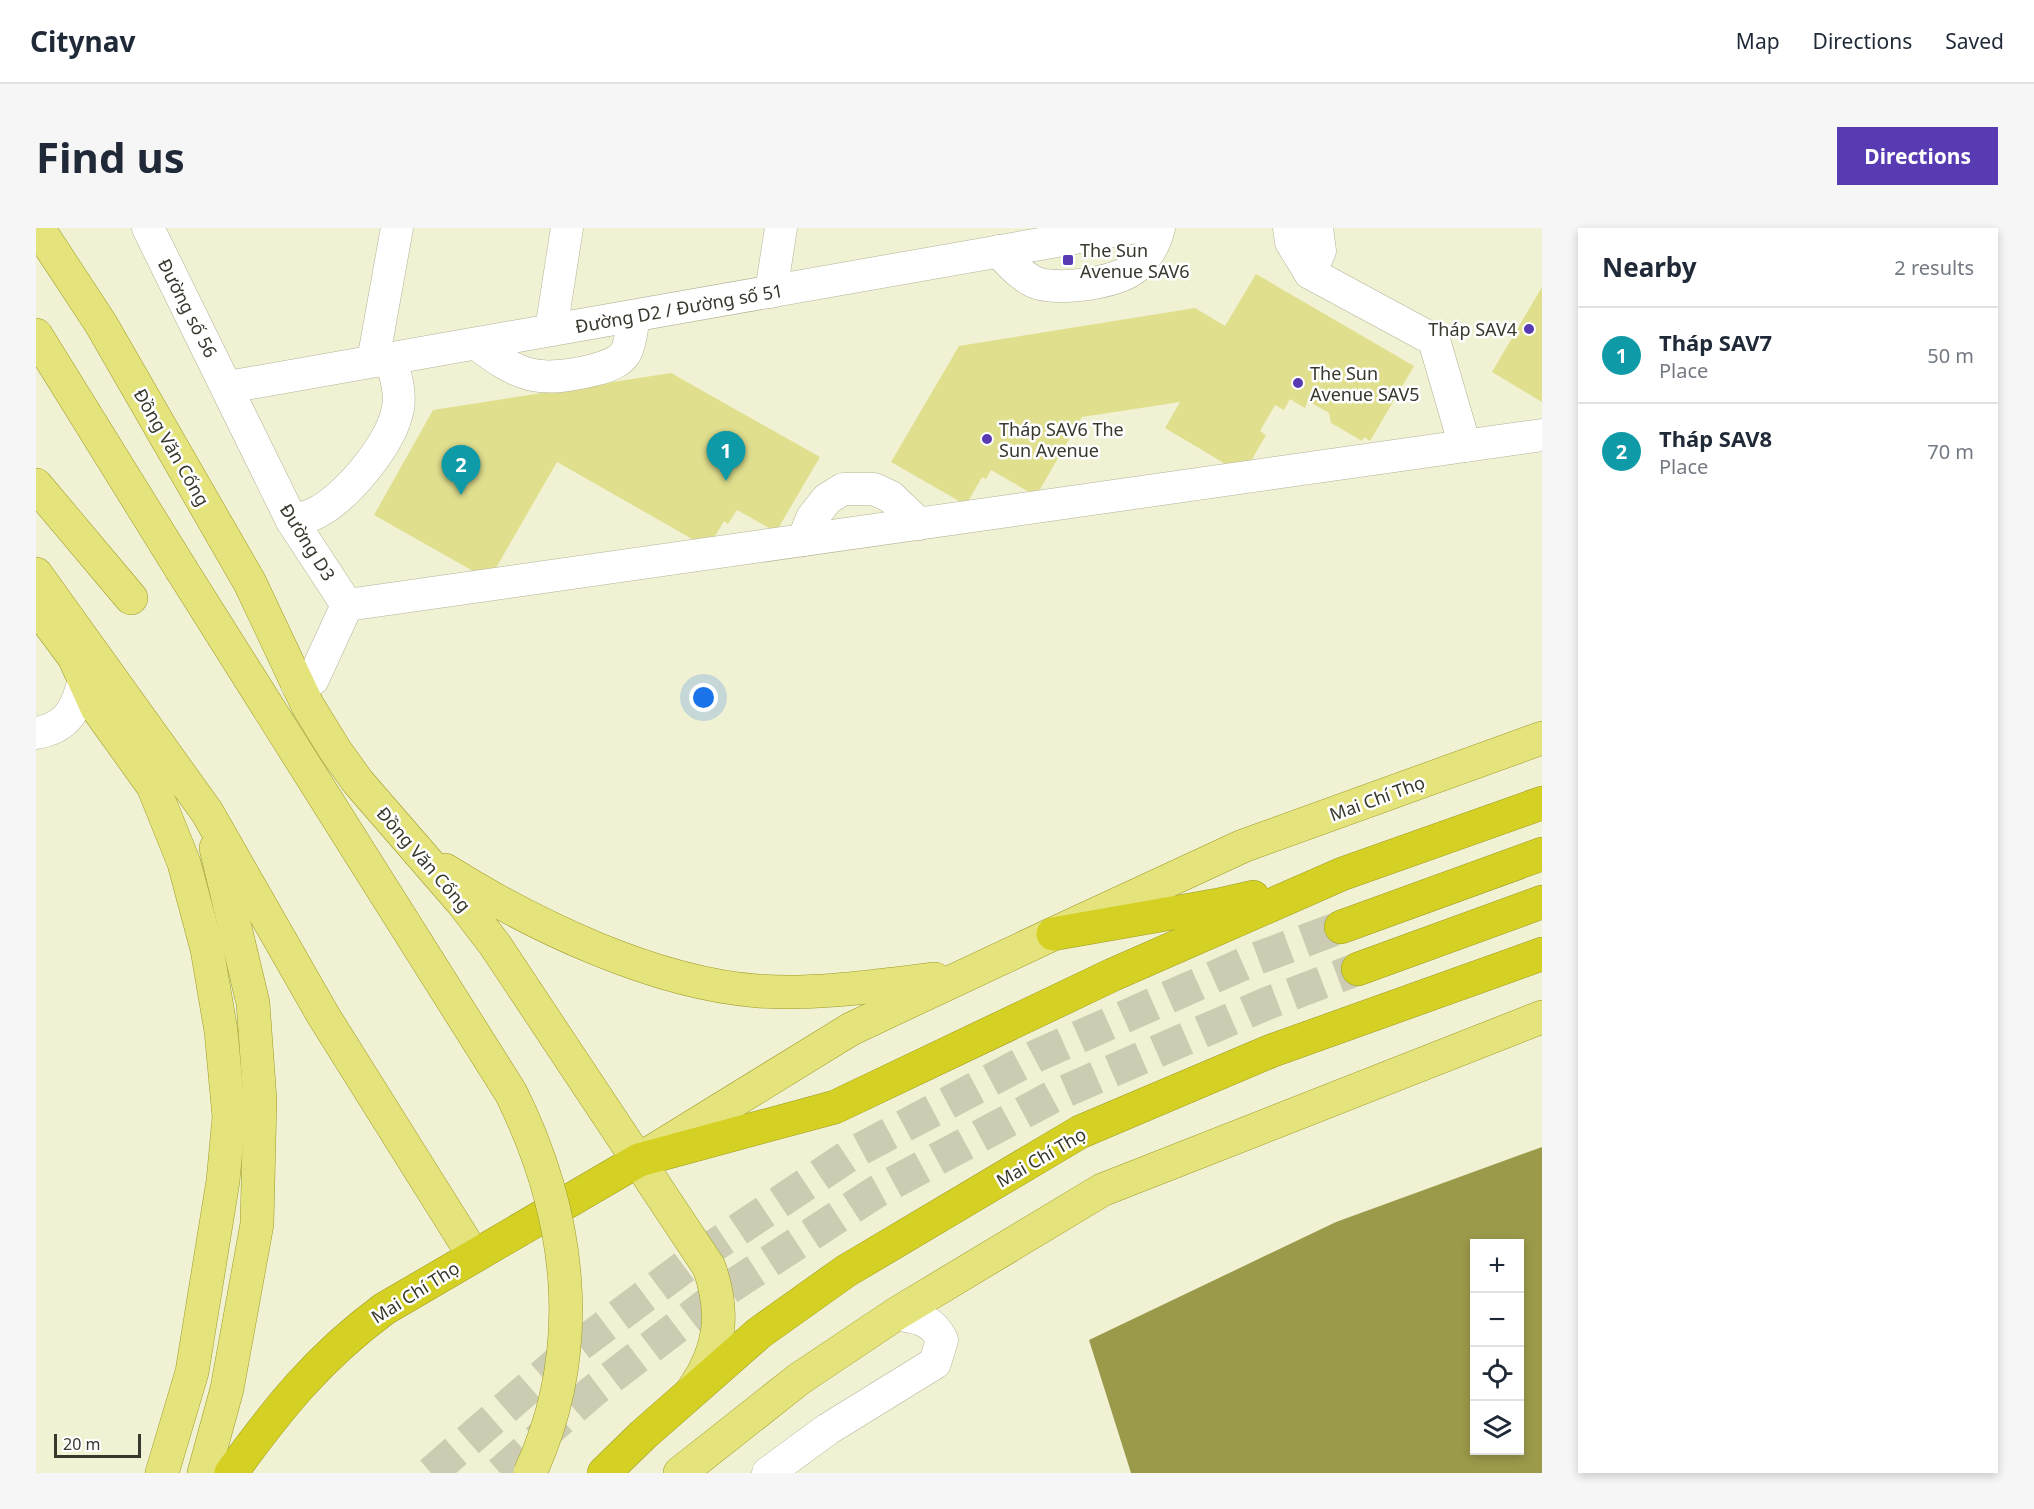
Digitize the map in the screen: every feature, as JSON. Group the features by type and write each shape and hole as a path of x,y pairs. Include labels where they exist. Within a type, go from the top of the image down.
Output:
{"highway":[{"name":"Mai Chí Thọ","path":"231,1473 289,1394 351,1333 384,1309 639,1160 835,1107 1112,975 1342,874 1542,803"},
{"path":"1341,927 1542,854"},
{"path":"1053,934 1218,905 1342,874"},
{"path":"1358,969 1542,902"},
{"name":"Mai Chí Thọ","path":"604,1473 694,1389 759,1333 846,1271 1080,1132 1271,1051 1542,954"}],"main road":[{"name":"Đồng Văn Cống","path":"38,228 101,324 250,583 297,685 335,750 352,774 423,856 495,945 698,1249 717,1287 719,1330 715,1351 694,1389"},
{"path":"43,346 504,1083 530,1131 557,1212 564,1255 566,1297 565,1340 559,1381 549,1421 530,1473"},
{"path":"36,485 128,595"},
{"path":"36,574 207,812 323,1015 474,1256"},
{"path":"36,606 74,657 97,708 153,786 184,863 207,949 221,1031 229,1117 223,1181 192,1372 162,1473"},
{"name":"Mai Chí Thọ","path":"639,1160 851,1029 963,976 1243,846 1542,738"},
{"path":"204,1473 227,1389 257,1224 260,1100 253,1003 207,812"},
{"path":"423,856 529,918 626,959 676,976 756,990 833,991 963,976"},
{"path":"680,1473 799,1379 896,1314 1102,1191 1542,1017"}],"street":[{"name":"Đường số 56","path":"148,228 228,387"},
{"path":"292,521 315,514 339,495 385,444 398,408 397,381 382,360 397,228"},
{"path":"550,330 567,228"},
{"path":"771,292 781,228"},
{"name":"Đường D2 / Đường số 51","path":"228,387 1131,228"},
{"path":"999,251 1015,270 1035,283 1059,287 1112,279 1138,266 1156,240 1159,228"},
{"path":"1289,228 1290,242 1310,273 1434,340 1464,446"},
{"path":"1310,273 1320,251 1317,228"},
{"path":"477,344 504,364 542,378 581,373 609,366 626,352 634,315"},
{"name":"Đường D3","path":"228,387 292,521 347,605"},
{"path":"297,685 313,679 347,605 1542,435"},
{"path":"803,540 812,518 827,499 843,489 874,489 891,497 919,524"},
{"path":"36,733 49,731 71,716 84,679"},
{"path":"768,1473 828,1429 934,1363 942,1340 935,1326 919,1319 896,1314"}],"shaded area":[{"path":"1542,1147 1542,1473 1131,1473 1089,1340 1336,1222"}],"building":[{"path":"1256,274 1414,366 1370,441 1364,437 1362,441 1331,423 1329,413 1308,401 1305,408 1290,399 1284,410 1275,405 1260,431 1266,435 1248,466 1239,472 1165,428 1180,402 1082,417 1036,496 991,470 986,479 982,477 966,505 891,462 959,346 1195,308 1225,326"},
{"name":"Tháp SAV4","path":"1542,287 1542,402 1492,372"},
{"path":"671,373 820,457 776,532 737,510 728,524 724,521 708,548 557,462 489,580 374,515 433,410"}],"tunnel":[{"path":"431,1473 565,1356 700,1255 853,1153 1036,1056 1250,961 1341,927"},
{"path":"500,1473 592,1392 727,1289 876,1192 1054,1096 1268,1003 1358,969"}],"place":[{"name":"The Sun Avenue SAV6","path":"1068,260"},
{"name":"Tháp SAV4","path":"1529,329"},
{"name":"The Sun Avenue SAV5","path":"1298,383"},
{"name":"Tháp SAV6 The Sun Avenue","path":"987,439"},
{"name":"Tháp SAV7","path":"726,481"},
{"name":"Tháp SAV8","path":"461,495"}]}
